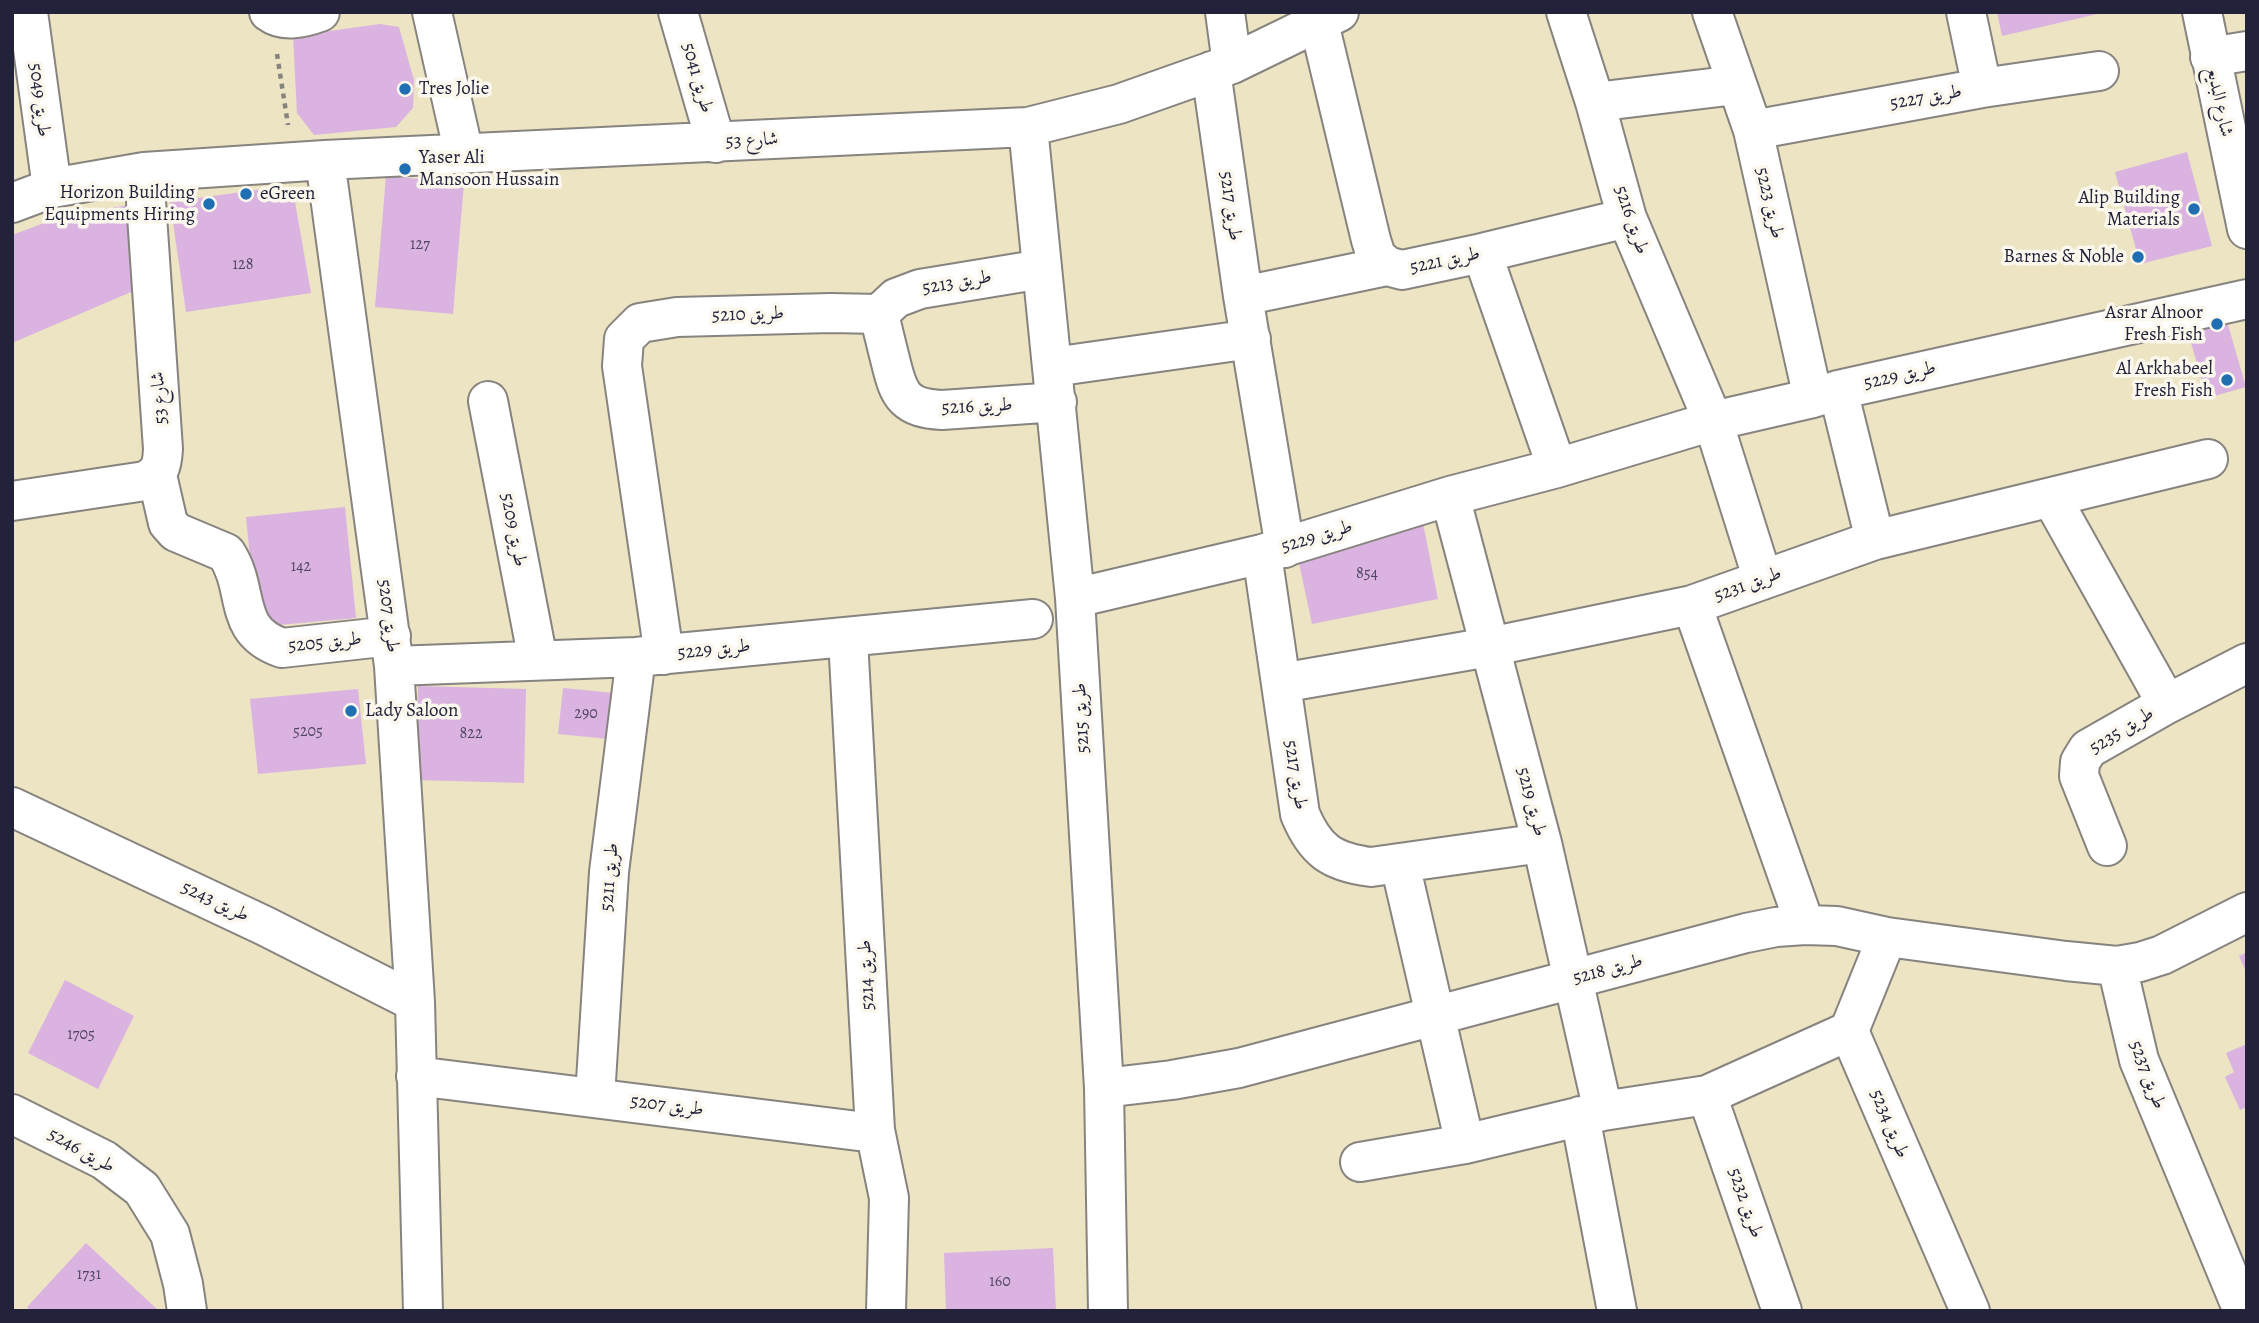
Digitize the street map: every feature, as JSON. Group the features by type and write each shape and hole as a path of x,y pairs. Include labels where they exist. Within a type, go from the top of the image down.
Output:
{"street":[{"name":"طريق 5049","path":"28,12 52,188"},
{"path":"270,14 292,19 320,12"},
{"path":"432,12 464,153"},
{"name":"طريق 5041","path":"678,12 716,143"},
{"name":"طريق 5217","path":"1225,12 1221,68 1243,296 1251,339 1274,551 1282,683 1300,814 1309,835 1326,853 1347,864 1371,867 1542,843"},
{"name":"طريق 5216","path":"1566,12 1628,218 1713,421 1763,580"},
{"name":"طريق 5223","path":"1712,12 1753,130 1825,394 1875,540"},
{"path":"1966,12 1982,88"},
{"name":"شارع البديع","path":"2181,12 2191,35 2229,54"},
{"name":"شارع البديع","path":"2202,12 2229,54 2247,229"},
{"path":"2221,12 2229,54"},
{"name":"شارع 53","path":"12,203 52,188 144,172 464,153 1028,127 1119,104 1221,68 1329,18"},
{"name":"طريق 5221","path":"1329,18 1371,240 1376,256 1387,266 1402,270 1628,218"},
{"name":"طريق 5227","path":"1753,130 1982,88 2099,71"},
{"path":"1595,102 1736,85"},
{"name":"طريق 5215","path":"1028,127 1075,598 1104,1088 1108,1311"},
{"name":"طريق 5207","path":"310,161 393,650 415,1002 422,1311"},
{"name":"شارع 53","path":"144,172 163,449 162,466 156,475"},
{"path":"1482,253 1557,468"},
{"path":"1243,296 1387,266"},
{"name":"طريق 5213","path":"879,314 896,298 920,289 1042,269"},
{"name":"طريق 5229","path":"1075,598 1274,551 1450,496 1557,468 1713,421 2247,299"},
{"name":"طريق 5216","path":"879,314 897,389 909,402 925,409 942,410 1251,339"},
{"name":"طريق 5210","path":"624,339 640,323 677,317 879,314"},
{"name":"طريق 5211","path":"595,1097 609,872 650,656 622,366 624,339"},
{"name":"طريق 5209","path":"488,401 538,660"},
{"name":"طريق 5231","path":"1282,683 1489,648 1692,605 1875,540 2208,459"},
{"path":"12,501 132,484 156,475"},
{"name":"طريق 5205","path":"156,475 168,523 176,532 226,553 237,576 253,631 266,643 282,648 393,650"},
{"name":"طريق 5219","path":"1450,496 1542,843 1574,979 1618,1311"},
{"path":"2051,497 2167,704"},
{"path":"1692,605 1805,925"},
{"name":"طريق 5229","path":"393,650 538,660 650,656 848,639 1033,619"},
{"name":"طريق 5214","path":"848,639 875,1130 889,1198 886,1311"},
{"name":"طريق 5235","path":"2107,845 2079,776 2080,762 2088,749 2247,663"},
{"name":"طريق 5243","path":"12,807 265,926 415,1002"},
{"path":"1400,864 1465,1144"},
{"path":"2117,966 2162,955 2247,912"},
{"name":"طريق 5218","path":"1104,1088 1239,1068 1776,927 1837,926 1887,937 2117,966"},
{"path":"1360,1162 1465,1144 1592,1114 1707,1095 1849,1031 1887,937"},
{"name":"طريق 5237","path":"2117,966 2139,1060 2243,1311"},
{"name":"طريق 5234","path":"1849,1031 1970,1311"},
{"name":"طريق 5207","path":"416,1076 858,1131 875,1130"},
{"name":"طريق 5232","path":"1707,1095 1782,1311"},
{"name":"طريق 5246","path":"12,1114 104,1160 142,1189 170,1234 187,1311"}],"path":[{"path":"270,14 310,161"}],"building":[{"path":"1997,12 2102,12 2102,13 2002,36"},
{"path":"380,24 399,27 414,80 413,108 396,127 314,135 297,113 293,36"},
{"path":"2187,152 2212,246 2140,264 2115,172"},
{"path":"386,176 464,183 453,314 375,307"},
{"path":"277,187 295,202 311,293 186,312 170,202"},
{"path":"129,205 138,289 12,343 12,235 63,216"},
{"path":"2224,311 2246,387 2207,398 2185,322"},
{"path":"345,507 356,618 257,627 246,517"},
{"path":"1423,523 1438,599 1312,624 1296,549"},
{"path":"418,686 526,689 524,783 416,780"},
{"path":"563,688 614,693 609,739 558,734"},
{"path":"358,689 366,764 258,774 250,699"},
{"path":"2247,952 2247,974 2239,956"},
{"path":"65,980 134,1016 98,1089 28,1053"},
{"path":"2247,1044 2247,1107 2240,1110 2225,1077 2234,1072 2226,1053"},
{"path":"86,1243 159,1311 31,1311 27,1307"},
{"path":"1053,1248 1056,1311 946,1311 944,1253"}],"place":[{"name":"Tres Jolie","path":"405,89"},
{"name":"Yaser Ali Mansoon Hussain","path":"405,169"},
{"name":"eGreen","path":"246,194"},
{"name":"Horizon Building Equipments Hiring","path":"209,204"},
{"name":"Alip Building Materials","path":"2194,209"},
{"name":"Barnes & Noble","path":"2138,257"},
{"name":"Asrar Alnoor Fresh Fish","path":"2217,324"},
{"name":"Al Arkhabeel Fresh Fish","path":"2227,380"},
{"name":"Lady Saloon","path":"351,711"}]}
